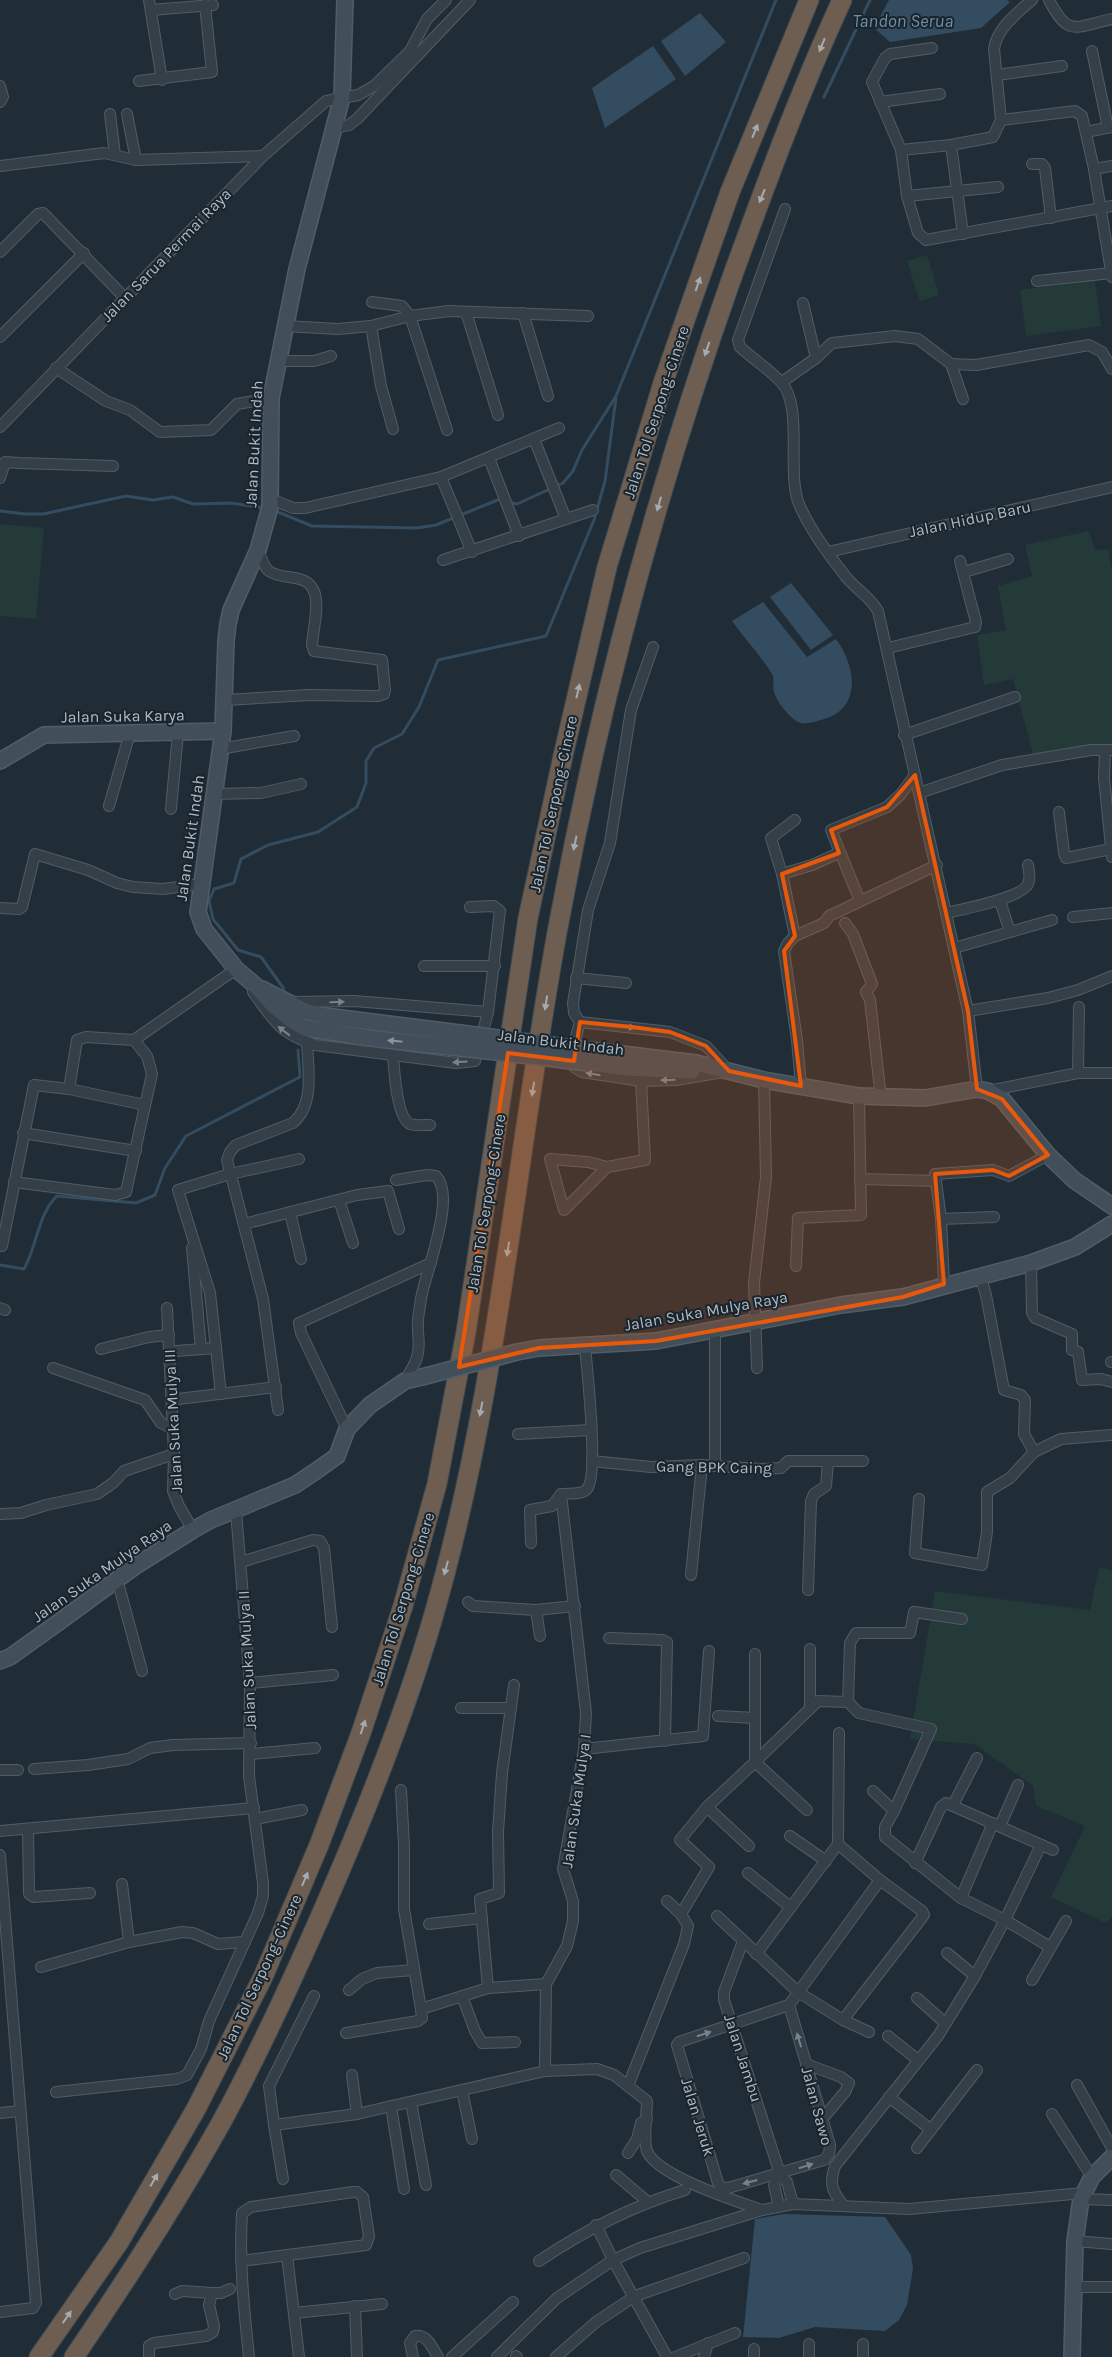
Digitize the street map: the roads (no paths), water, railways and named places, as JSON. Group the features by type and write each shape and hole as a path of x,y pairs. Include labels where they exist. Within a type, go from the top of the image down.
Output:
{"highway":[{"name":"Jalan Tol Serpong–Cinere","path":"39,2357 118,2242 196,2109 263,1977 319,1845 361,1733 403,1606 437,1484 466,1332 528,918 563,756 607,568 663,383 727,201 809,0"},
{"name":"Jalan Tol Serpong–Cinere","path":"74,2357 140,2259 222,2121 288,1991 347,1857 398,1726 433,1616 465,1492 495,1335 558,926 592,760 638,575 692,392 741,252 765,188 842,0"}],"main road":[{"name":"Jalan Bukit Indah","path":"345,0 342,97 297,269 271,398 270,507 258,550 231,610 226,641 223,731 201,884 198,918 204,929 236,969 290,1020 305,1028 359,1037 461,1048 589,1056"},
{"name":"Jalan Suka Karya","path":"0,761 44,735 223,731"},
{"name":"Jalan Bukit Indah","path":"256,986 305,1011 325,1016 460,1033 589,1056 628,1068 729,1072 764,1080 881,1098 925,1098 982,1090"},
{"path":"982,1090 1008,1106 1048,1155 1084,1189 1112,1206"},
{"name":"Jalan Suka Mulya Raya","path":"0,1661 10,1657 117,1579 193,1530 211,1520 295,1485 332,1460 341,1450 347,1429 370,1404 404,1381 538,1348 656,1341 841,1305 902,1297 944,1284 1031,1263 1075,1247 1112,1224"},
{"path":"1072,2357 1075,2241 1082,2196 1092,2177 1112,2157"}],"street":[{"name":"Jalan Sarua Permai Raya","path":"0,427 263,156 326,101 351,97 366,92 382,79 410,51 427,19 446,0"},
{"path":"335,128 349,125 356,119 470,0"},
{"path":"901,150 951,145 993,137 1001,120 994,49 996,39 1002,29 1032,0"},
{"path":"1049,0 1058,17 1068,26 1074,27 1112,19"},
{"path":"139,81 162,80 212,72 209,5 150,5 162,80"},
{"path":"932,48 894,52 885,58 872,82 901,150 907,196 918,233 926,240 1112,206"},
{"path":"1086,132 1110,128 1092,51"},
{"path":"997,75 1062,66"},
{"path":"0,86 3,96 0,102"},
{"path":"880,102 940,94"},
{"path":"1001,120 1075,111 1082,116 1094,169 1112,277"},
{"path":"110,114 115,155"},
{"path":"127,114 136,160"},
{"path":"951,145 963,234"},
{"path":"0,166 104,153 136,160 263,156"},
{"path":"1032,164 1042,164 1045,168 1051,218"},
{"path":"1094,169 1112,166"},
{"path":"907,196 998,187"},
{"path":"785,209 738,340 740,347 782,382 791,408 795,432 794,482 796,496 802,510 828,552 848,579 872,601 878,611 888,648 904,735 937,864 968,1010 982,1090 1078,1073 1112,1073"},
{"path":"0,252 41,212 84,253 125,298"},
{"path":"0,337 84,253"},
{"path":"1037,282 1111,273"},
{"path":"372,302 402,306 410,316 447,430"},
{"path":"803,303 816,358"},
{"path":"285,326 338,329 371,326 410,316 466,312 523,312 588,316"},
{"path":"466,312 498,415"},
{"path":"523,312 548,396"},
{"path":"371,326 381,386 393,429"},
{"path":"782,382 816,358 832,343 905,337 925,343 951,364 963,399"},
{"path":"951,364 976,365 1089,345 1102,352 1112,369"},
{"path":"278,361 300,362 331,356"},
{"path":"56,368 106,401 130,410 160,432 211,430 237,404 271,398"},
{"path":"270,507 305,508 441,477 559,428"},
{"path":"534,439 566,519"},
{"path":"489,458 519,536"},
{"path":"0,478 5,462 8,461 113,466"},
{"path":"441,477 472,552"},
{"name":"Jalan Hidup Baru","path":"828,552 1112,487"},
{"path":"443,560 472,552 593,510"},
{"path":"225,700 309,695 378,696 384,694 385,690 382,660 314,651 312,645 315,595 311,585 303,579 270,572 265,566 258,550"},
{"path":"888,648 975,627 962,567 1008,559"},
{"path":"653,647 631,710 610,843 588,910 573,1003 574,1013 580,1022 573,1047 574,1067 582,1072 641,1081 676,1080 729,1072"},
{"path":"904,735 1015,697"},
{"path":"109,806 130,733"},
{"path":"171,808 178,733"},
{"path":"220,749 294,736"},
{"path":"919,793 1002,765 1091,750 1108,750 1104,778 1112,855 1066,858 1059,812"},
{"path":"860,901 830,830 887,807 901,794 915,775"},
{"path":"214,794 261,793 301,784"},
{"path":"794,820 771,838 782,874 796,936"},
{"path":"782,874 812,866 839,852"},
{"path":"0,908 17,909 22,907 35,854 132,887 163,889 201,884"},
{"path":"801,1086 798,1040 784,951 788,943 796,936 824,923 830,916 937,864"},
{"path":"947,913 1018,894 1028,884 1030,877 1028,865"},
{"path":"1001,904 1010,932"},
{"path":"69,1089 77,1040 86,1037 134,1040 236,969 278,1027 294,1038 307,1042 393,1056 456,1063 475,1061 488,1012 495,966 500,911 494,906 470,907"},
{"path":"1074,917 1112,913"},
{"path":"954,948 1052,920"},
{"path":"845,922 853,934 872,986 866,992 870,1000 881,1098"},
{"path":"424,966 495,966"},
{"path":"968,1010 1048,998 1078,990 1112,976"},
{"path":"576,978 626,983"},
{"path":"288,1001 354,1001 488,1012"},
{"path":"1078,1073 1079,1007"},
{"path":"580,1022 670,1032 706,1046 729,1072"},
{"path":"14,1182 121,1194 127,1190 152,1071 147,1056 134,1040"},
{"path":"278,1410 263,1299 227,1160 230,1152 236,1145 293,1123 300,1117 305,1107 308,1088 307,1042"},
{"path":"393,1056 398,1099 404,1119 410,1124 430,1125"},
{"path":"757,1368 754,1275 762,1224 766,1177 764,1080"},
{"path":"608,1167 564,1210 550,1159 588,1162 608,1167 644,1161 646,1158 641,1081"},
{"path":"2,1246 34,1084 69,1089 145,1105"},
{"path":"796,1266 798,1218 861,1215 859,1096"},
{"path":"23,1133 136,1151"},
{"path":"944,1284 941,1218 935,1174 993,1170 1009,1176 1048,1155"},
{"path":"222,1394 210,1293 178,1190 230,1174 299,1159"},
{"path":"396,1180 427,1175 436,1176 439,1178 442,1192 441,1221 421,1297 418,1323 420,1347 417,1360 404,1381"},
{"path":"860,1179 936,1181"},
{"path":"244,1224 339,1200 388,1191 399,1229"},
{"path":"339,1200 354,1243"},
{"path":"290,1212 301,1259"},
{"path":"941,1218 994,1217"},
{"path":"190,1227 201,1349"},
{"path":"1031,1263 1032,1313 1035,1318 1072,1334 1072,1350 1078,1352 1082,1380 1101,1379 1112,1382"},
{"path":"347,1429 300,1333 300,1323 431,1264"},
{"path":"980,1275 986,1295 1004,1390 1022,1395 1025,1400 1024,1434 1034,1452"},
{"name":"Jalan Suka Mulya III","path":"167,1308 174,1454 173,1491 179,1506 193,1530"},
{"path":"715,1329 715,1459"},
{"path":"101,1349 149,1337 169,1335"},
{"path":"531,1543 530,1510 552,1506 561,1494 587,1490 592,1461 585,1346"},
{"path":"176,1351 216,1348"},
{"path":"53,1368 145,1400 161,1423 173,1429"},
{"path":"178,1399 276,1387"},
{"path":"518,1434 591,1430"},
{"path":"919,1499 915,1553 982,1565 987,1532 988,1492 1010,1478 1034,1452 1061,1439 1112,1435"},
{"path":"0,1514 21,1512 97,1494 113,1483 124,1470 174,1454"},
{"name":"Gang BPK Caing","path":"592,1461 651,1467 702,1465 778,1468 788,1461 863,1461"},
{"path":"808,1590 811,1501 814,1494 826,1486 828,1462"},
{"path":"691,1575 702,1465"},
{"name":"Jalan Suka Mulya I","path":"545,2071 546,1984 566,1946 573,1921 573,1901 563,1868 584,1749 586,1714 561,1494"},
{"name":"Jalan Suka Mulya II","path":"56,2092 177,2079 187,2075 201,2049 209,2021 258,1913 263,1896 249,1776 251,1754 250,1683 236,1511"},
{"path":"241,1562 314,1540 320,1541 324,1548 332,1627"},
{"path":"117,1579 142,1670"},
{"path":"468,1602 473,1606 536,1610 575,1606"},
{"path":"536,1610 540,1636"},
{"path":"848,1702 850,1643 856,1633 910,1633 914,1612 962,1619"},
{"path":"610,1638 663,1640 667,1642 665,1741"},
{"path":"810,1649 810,1709"},
{"path":"584,1749 703,1736 709,1651"},
{"path":"756,1654 755,1762 807,1810"},
{"path":"250,1683 333,1675"},
{"path":"488,1988 481,1898 497,1894 499,1891 500,1802 514,1685"},
{"path":"681,1914 710,1867 680,1840 707,1807 818,1701 848,1702 860,1713 930,1729 905,1788 885,1827 885,1836 915,1863 961,1898 1005,1920 1050,1948"},
{"path":"460,1708 511,1708"},
{"path":"718,1716 755,1718"},
{"path":"756,1954 838,1844 839,1732"},
{"path":"34,1769 88,1765 128,1759 150,1748 173,1745 251,1743"},
{"path":"251,1754 314,1748"},
{"path":"952,1805 977,1758"},
{"path":"0,1770 18,1770"},
{"path":"961,1898 996,1825 1018,1785"},
{"path":"346,2033 418,2021 422,2018 404,1909 404,1846 401,1790"},
{"path":"874,1791 894,1811"},
{"path":"915,1863 941,1807 946,1804 1053,1850"},
{"path":"707,1807 749,1846"},
{"path":"0,1831 302,1810"},
{"path":"28,1829 29,1894 34,1897 90,1893"},
{"path":"790,1836 826,1861"},
{"path":"838,1844 880,1880 922,1911 924,1915 843,2020"},
{"path":"843,2205 832,2191 830,2180 835,2166 945,2023 1005,1920 1041,1845"},
{"path":"0,1855 36,2303 33,2308 0,2312"},
{"path":"748,1873 790,1907"},
{"path":"733,2026 788,2006 880,1880"},
{"path":"122,1884 129,1942"},
{"path":"628,2086 684,1944 688,1926 681,1914 666,1902"},
{"path":"718,1916 798,1992 843,2020 869,2032"},
{"path":"429,1924 482,1918"},
{"path":"1032,1980 1066,1921"},
{"path":"41,1967 129,1942 182,1932 193,1933 218,1944 244,1942"},
{"name":"Jalan Jambu","path":"743,1941 724,1996 780,2174 787,2182 792,2204"},
{"path":"947,1953 974,1976"},
{"path":"349,1990 362,1979 377,1973 414,1970"},
{"path":"421,2009 488,1988 546,1984"},
{"path":"283,2179 268,2086 314,1996"},
{"path":"462,1996 482,2043 515,2042"},
{"path":"917,1998 945,2023"},
{"name":"Jalan Sawo","path":"780,2174 824,2160 829,2154 830,2145 788,2006"},
{"name":"Jalan Jeruk","path":"733,2026 679,2042 677,2045 718,2183 721,2187 728,2188 780,2174"},
{"path":"888,2036 918,2060"},
{"path":"806,2064 841,2077 849,2083 845,2092 823,2118"},
{"path":"274,2125 357,2114 545,2071 597,2069 614,2075 647,2101 647,2150 654,2161 703,2190 762,2210"},
{"path":"917,2148 976,2070"},
{"path":"352,2075 357,2114"},
{"path":"1077,2085 1112,2148"},
{"path":"462,2090 472,2139"},
{"path":"889,2097 930,2130"},
{"path":"411,2102 426,2185"},
{"path":"391,2106 404,2189"},
{"path":"0,2113 20,2111"},
{"path":"1052,2114 1092,2177"},
{"path":"628,2153 637,2139 641,2123 647,2119"},
{"name":"Jalan Jambu","path":"779,2206 774,2185 780,2174"},
{"path":"616,2175 648,2202"},
{"path":"539,2261 596,2226 648,2202 686,2190"},
{"path":"241,2261 368,2243 368,2228 361,2194 353,2192 245,2210 242,2213 241,2261 249,2357"},
{"path":"497,2357 557,2298 613,2260 640,2248 762,2210 792,2204 908,2208 1082,2196 1112,2200"},
{"path":"596,2226 667,2357"},
{"path":"1075,2241 1112,2244"},
{"path":"287,2255 299,2357"},
{"path":"556,2357 596,2322 635,2296 744,2258"},
{"path":"1074,2287 1112,2287"},
{"path":"175,2294 182,2291 221,2293 230,2289"},
{"path":"149,2357 149,2346 154,2343 206,2336 213,2332 214,2326 209,2305 212,2293"},
{"path":"452,2357 513,2302"},
{"path":"294,2313 382,2304"},
{"path":"355,2306 357,2357"},
{"path":"675,2357 735,2333"},
{"path":"412,2357 410,2343 415,2336 420,2335 426,2338 438,2357"},
{"path":"704,2357 708,2343"},
{"path":"808,2357 809,2344"},
{"path":"862,2357 863,2344"}],"water":[{"name":"Tandon Serua","path":"889,0 1007,0 1010,2 981,28 890,42 874,28"},
{"path":"700,13 726,42 685,76 661,41"},
{"path":"653,46 676,79 605,128 592,88"},
{"path":"791,583 833,635 811,650 770,597"},
{"path":"763,602 807,657 836,639 848,662 852,686 844,707 835,715 821,720 801,723 791,717 778,700 773,690 772,674 732,621"},
{"path":"784,2214 885,2217 911,2255 913,2269 907,2305 899,2320 885,2331 815,2327 779,2338 743,2337 755,2219"}],"waterway":[{"path":"509,502 517,504 563,483 573,471 582,450 616,396 776,0"},
{"path":"824,97 870,0"},
{"path":"284,989 261,957 238,950 213,919 209,901 214,889 234,883 241,859 268,845 318,832 357,807 366,783 366,761 374,748 402,734 419,707 438,660 546,636 594,520 605,481 616,398"},
{"path":"0,511 43,514 126,496 153,500 173,497 193,504 231,503 265,508"},
{"path":"273,510 312,526 417,528 436,525 500,499 503,500"},
{"path":"0,1265 24,1269 46,1212 57,1196 136,1203 155,1195 165,1168 186,1136 300,1077 298,1050"}]}
